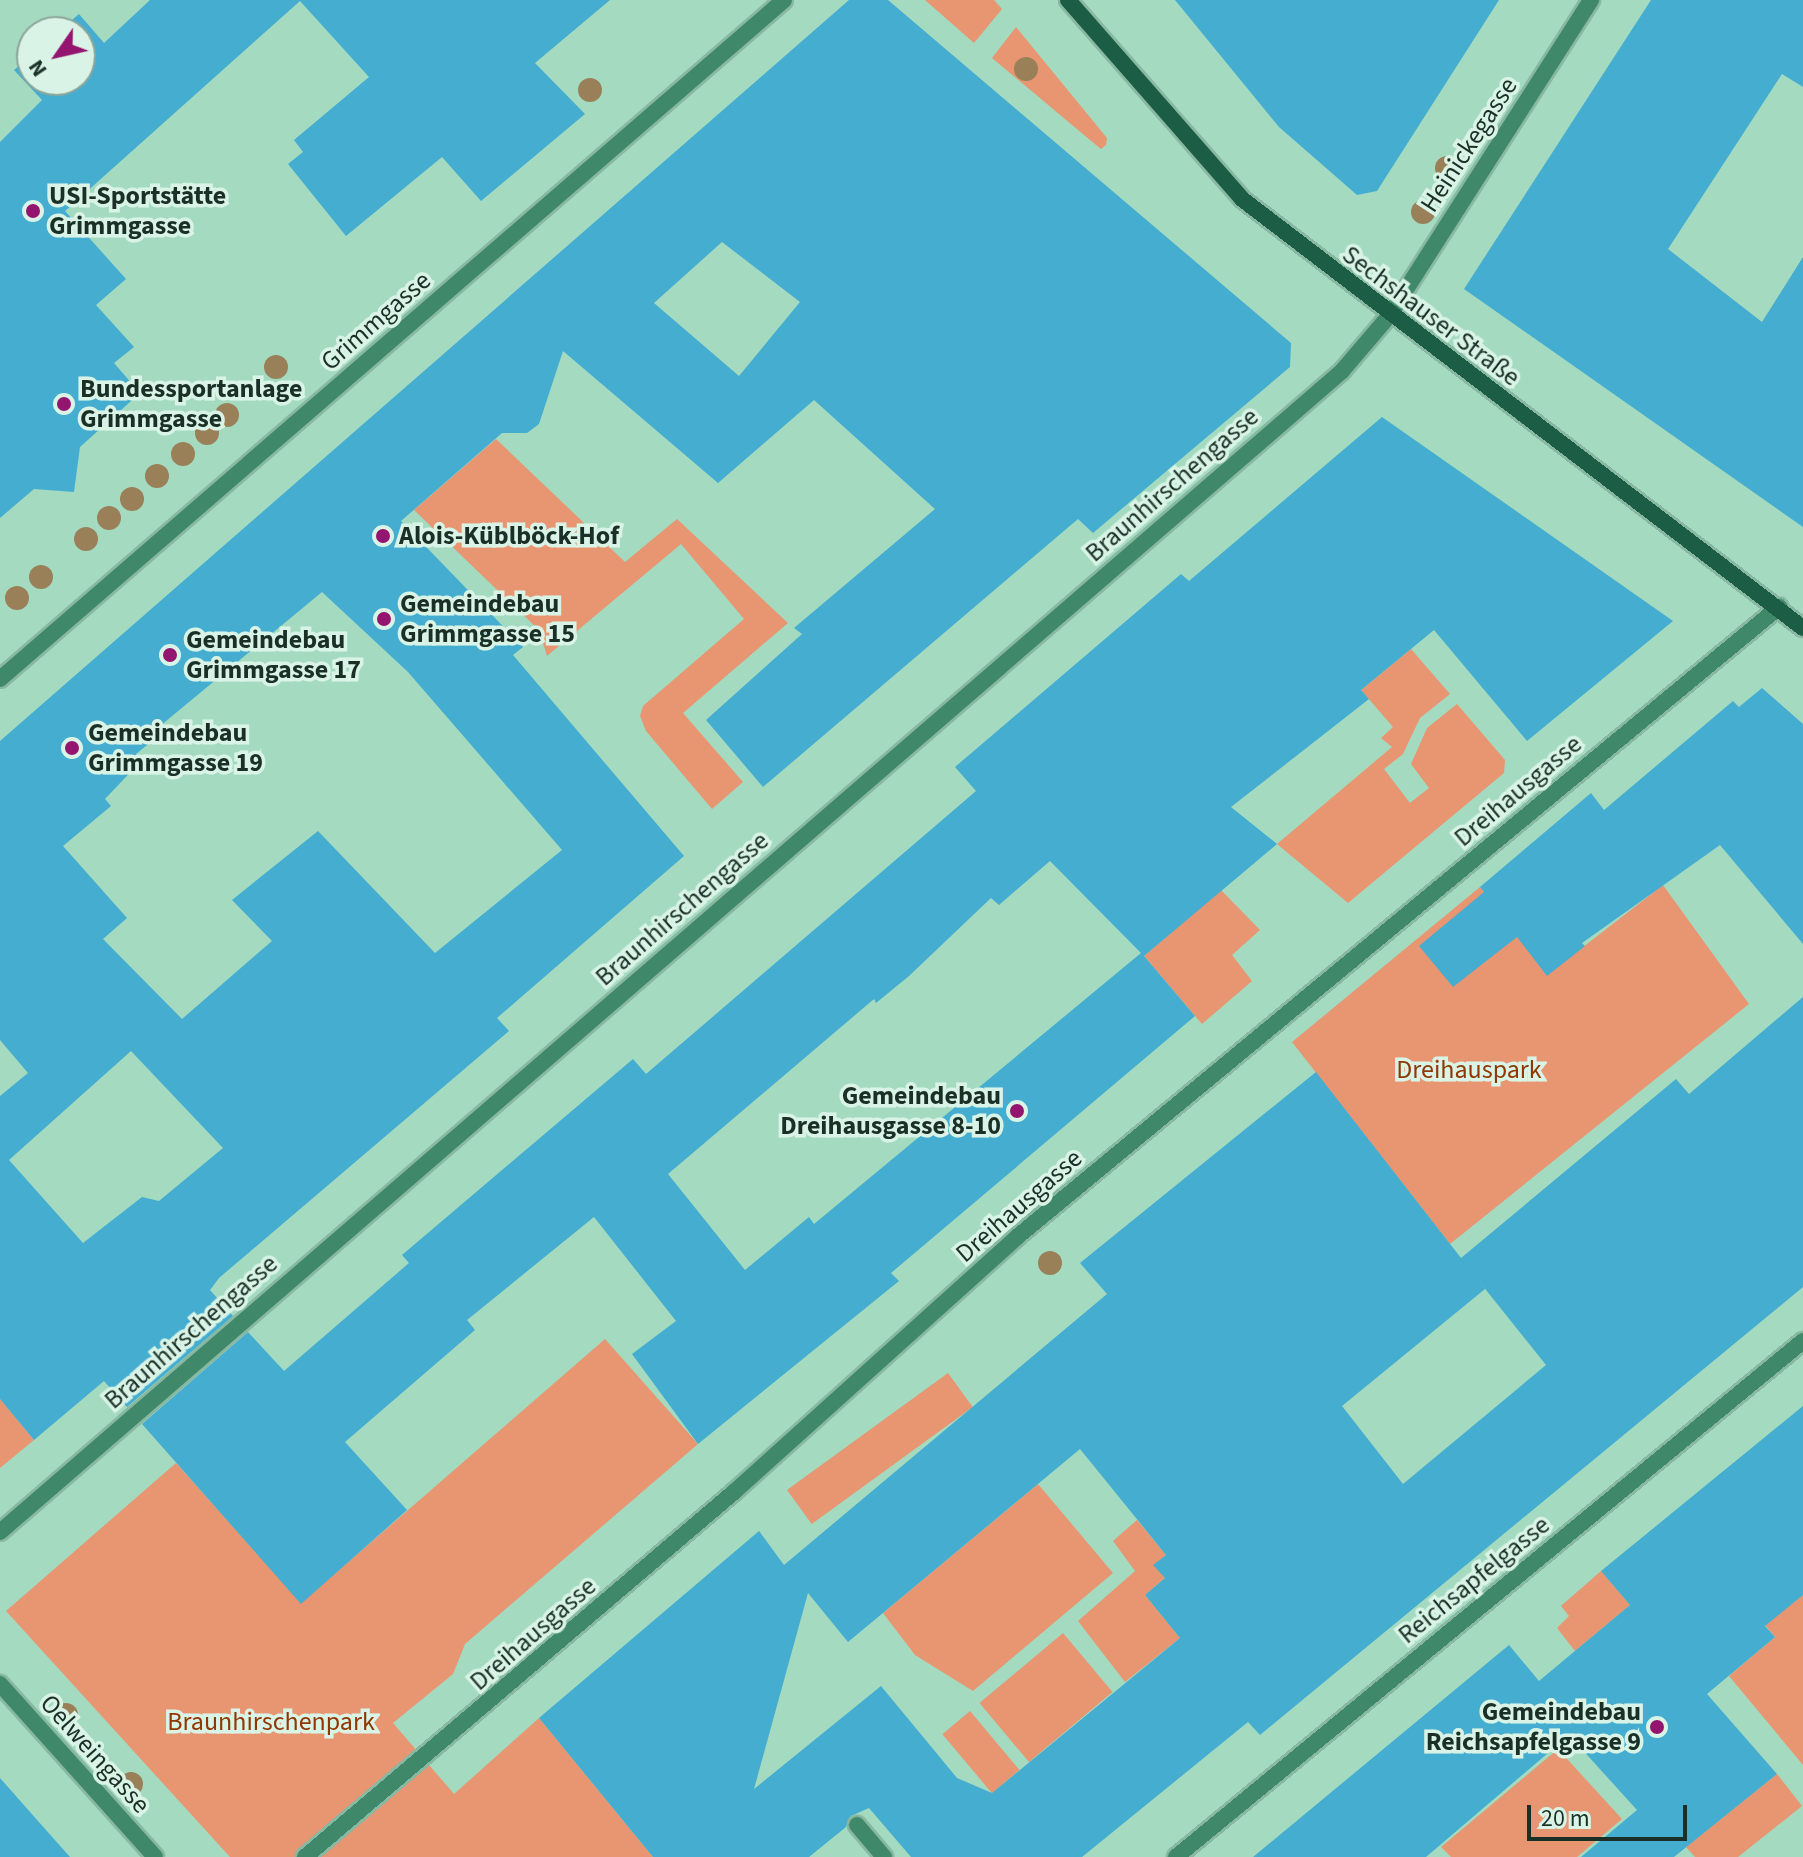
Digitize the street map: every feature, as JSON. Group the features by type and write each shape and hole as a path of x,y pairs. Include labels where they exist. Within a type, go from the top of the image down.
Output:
{"street":[{"name":"Grimmgasse","path":"0,679 784,0"},
{"name":"Sechshauser Straße","path":"1068,0 1242,199 1389,316 1803,628"},
{"name":"Heinickegasse","path":"1389,316 1591,0"},
{"name":"Braunhirschengasse","path":"0,1532 1342,371 1389,316"},
{"name":"Dreihausgasse","path":"305,1857 723,1501 1017,1237 1779,607"},
{"name":"Reichsapfelgasse","path":"1176,1857 1803,1341"},
{"name":"Oelweingasse","path":"0,1684 155,1857"},
{"path":"857,1825 884,1857"}],"green space":[{"path":"925,0 994,0 1002,9 974,43"},
{"path":"1016,27 1107,138 1106,145 1101,149 992,58"},
{"path":"496,439 625,562 677,519 788,623 683,713 743,782 712,809 646,731 640,716 643,706 744,619 681,544 547,656 539,630 414,510"},
{"path":"1411,649 1450,694 1420,718 1403,754 1384,769 1410,803 1429,788 1411,764 1427,728 1457,704 1505,760 1504,773 1348,903 1277,844 1392,747 1381,738 1393,727 1361,690"},
{"name":"Dreihauspark","path":"1663,885 1749,1004 1450,1244 1292,1042 1480,887 1547,975"},
{"path":"1221,890 1260,930 1232,955 1252,981 1202,1024 1144,956"},
{"name":"Braunhirschenpark","path":"605,1339 698,1444 465,1644 453,1674 393,1723 454,1794 539,1718 653,1857 230,1857 6,1611 176,1463 301,1603"},
{"path":"948,1373 973,1407 812,1524 787,1490"},
{"path":"0,1399 34,1440 0,1468"},
{"path":"1038,1484 1113,1573 973,1691 915,1655 883,1613"},
{"path":"1137,1520 1166,1555 1154,1565 1165,1578 1145,1595 1180,1638 1125,1682 1078,1621 1135,1571 1113,1541"},
{"path":"1601,1571 1630,1605 1575,1651 1557,1628 1569,1616 1561,1606"},
{"path":"1803,1595 1803,1765 1729,1676 1775,1637 1765,1625"},
{"path":"1063,1633 1112,1692 1029,1762 980,1703"},
{"path":"970,1711 1019,1770 992,1793 942,1734"},
{"path":"1558,1749 1622,1819 1577,1857 1451,1857 1441,1847"},
{"path":"1777,1774 1802,1806 1738,1857 1695,1857 1686,1847"}],"building":[{"path":"150,0 610,0 535,63 585,114 481,201 442,157 346,236 288,164 303,152 294,140 369,77 300,1 65,211 126,279 96,305 134,347 114,363 140,393 80,447 74,492 34,489 0,518 0,142 42,100 38,96 96,96 96,34 104,43"},
{"path":"849,0 888,0 1291,343 1290,367 1093,533 1078,519 763,787 706,720 802,634 794,628 935,509 814,400 718,483 563,351 539,424 527,433 502,433 401,521 523,647 513,655 684,856 497,1018 509,1031 219,1278 210,1290 233,1316 127,1407 104,1381 34,1440 0,1399 0,1096 28,1073 0,1040 0,741","holes":["722,242 800,302 739,376 654,303","322,592 408,672 562,850 435,953 318,831 232,900 272,941 182,1019 103,939 127,918 63,846 111,806 105,799 141,761 136,754 152,741 148,736","131,1051 223,1148 159,1201 142,1197 83,1243 9,1160"]},
{"path":"1175,0 1499,0 1377,191 1357,195 1279,127"},
{"path":"1651,0 1803,0 1803,87 1782,74 1668,249 1762,322 1803,257 1803,527 1464,289"},
{"path":"1382,417 1673,621 1527,741 1434,630 1361,690 1369,699 1231,807 1277,844 1144,956 1195,1016 891,1273 899,1281 698,1444 632,1354 676,1321 594,1217 467,1320 475,1330 345,1442 407,1510 301,1604 142,1424 248,1332 284,1371 409,1263 402,1255 633,1059 646,1074 976,791 955,767 1181,574 1189,581","holes":["1050,861 1141,953 814,1224 809,1217 745,1270 668,1174 874,999 876,1003 909,976 991,898 999,905"]},
{"path":"1762,688 1803,724 1803,944 1720,845 1582,943 1585,946 1547,976 1517,937 1453,987 1419,946 1484,892 1480,887 1591,793 1604,810 1733,701 1739,707"},
{"path":"1803,997 1803,1287 1260,1735 1248,1722 1082,1857 911,1857 869,1808 851,1816 846,1827 809,1857 653,1857 539,1718 759,1531 784,1565 1107,1294 1080,1263 1316,1072 1461,1258 1676,1079 1689,1094","holes":["1478,1280 1546,1365 1403,1484 1342,1406 1485,1289","1080,1449 1166,1555 1153,1565 1165,1578 1145,1595 1180,1638 992,1793 957,1778 881,1686 754,1789 808,1593 848,1642"]},
{"path":"1803,1406 1803,1595 1765,1626 1775,1637 1707,1694 1777,1774 1674,1857 1581,1857 1637,1810 1569,1735 1426,1857 1253,1857 1509,1645 1539,1681 1630,1605 1601,1571"},
{"path":"0,1778 38,1821 70,1857 0,1857"}],"place":[{"name":"USI-Sportstätte Grimmgasse","path":"33,211"},
{"name":"Bundessportanlage Grimmgasse","path":"64,404"},
{"name":"Alois-Küblböck-Hof","path":"383,536"},
{"name":"Gemeindebau Grimmgasse 15","path":"384,619"},
{"name":"Gemeindebau Grimmgasse 17","path":"170,655"},
{"name":"Gemeindebau Grimmgasse 19","path":"72,748"},
{"name":"Gemeindebau Dreihausgasse 8-10","path":"1017,1111"},
{"name":"Gemeindebau Reichsapfelgasse 9","path":"1657,1727"}]}
